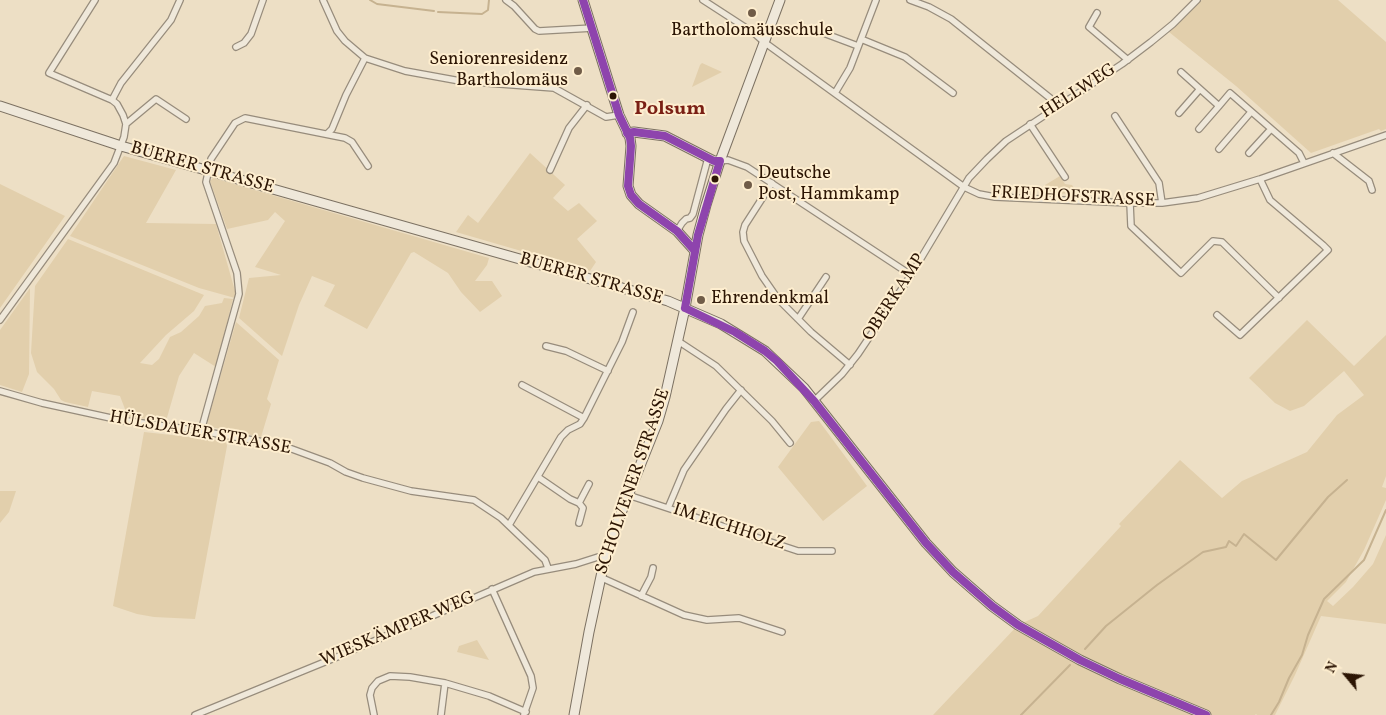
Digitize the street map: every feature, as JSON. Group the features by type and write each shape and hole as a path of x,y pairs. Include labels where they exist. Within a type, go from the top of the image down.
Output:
{"main road":[{"path":"583,0 619,115 631,146 628,186 631,195 639,204 677,231 695,252"},
{"name":"SCHOLVENER STRASSE","path":"574,715 605,558 658,421 686,308 698,236 720,161 780,0"},
{"name":"BUERER STRASSE","path":"0,106 121,146 668,301 721,324 765,351 788,372 814,401 926,543 970,588 1018,625 1046,642 1120,679 1206,715"},
{"path":"627,133 634,132 665,136 708,158 720,161"}],"street":[{"path":"0,320 114,163 121,146 126,124 117,104 112,100 49,73 95,0"},
{"path":"112,100 121,82 171,20 180,0"},
{"path":"236,47 244,43 251,34 263,0"},
{"path":"323,0 337,31 345,41 365,58 405,71 460,81 554,88 606,117 619,115"},
{"path":"506,0 539,31 593,28"},
{"name":"FRIEDHOFSTRASSE","path":"703,0 754,33 964,187 979,194 996,197 1130,203 1162,203 1198,198 1260,179 1386,135"},
{"path":"835,93 846,75 876,0"},
{"path":"910,0 929,7 951,19 1050,98 1056,107"},
{"name":"HELLWEG","path":"964,187 969,178 996,150 1030,124 1128,60 1173,24 1197,0"},
{"name":"HELLWEG","path":"1097,13 1089,27 1128,60"},
{"path":"820,29 826,34 858,46"},
{"path":"861,39 905,57 953,93"},
{"path":"327,134 332,129 365,58"},
{"path":"1181,72 1219,106"},
{"path":"1179,113 1200,89"},
{"path":"1199,129 1230,93 1299,153 1304,163"},
{"path":"126,124 156,99 186,119"},
{"path":"550,170 569,128 587,105"},
{"path":"1219,149 1251,112"},
{"path":"1115,116 1159,183 1162,203"},
{"path":"201,431 239,294 237,273 207,186 211,159 235,123 244,118 345,138 352,142 368,166"},
{"name":"HELLWEG","path":"1030,124 1065,177"},
{"path":"1249,153 1271,129"},
{"path":"1333,153 1369,181 1372,190"},
{"path":"677,231 682,223 693,214 708,158"},
{"path":"720,161 728,160 748,167 911,275"},
{"path":"1216,315 1240,335 1328,250 1267,197 1260,179"},
{"path":"772,183 745,225 743,232 744,241 778,299 850,365"},
{"name":"OBERKAMP","path":"814,401 850,365 911,275 964,187"},
{"path":"1130,203 1131,226 1181,273 1213,241 1222,242 1279,298"},
{"path":"798,319 826,277"},
{"path":"509,526 561,437 568,430 580,424 584,418 622,342 633,312"},
{"path":"678,341 698,352 716,366 772,421 790,443"},
{"path":"546,346 566,351 608,370"},
{"path":"522,385 584,418"},
{"path":"668,508 684,470 741,390"},
{"name":"HÜLSDAUER STRASSE","path":"0,392 120,420 201,431 281,445 330,463 346,472 411,491 474,500 490,510 509,526 545,560 548,568"},
{"path":"538,477 570,499 579,502 583,508 580,523"},
{"path":"579,502 589,484"},
{"name":"IM EICHHOLZ","path":"628,495 798,551 832,551"},
{"name":"WIESKÄMPER WEG","path":"195,715 346,653 534,572 576,564 598,557 605,558"},
{"path":"642,596 653,568"},
{"path":"600,577 692,617 720,620 739,618 782,632"},
{"path":"374,715 370,696 372,688 378,681 390,676 410,677 444,683 489,696 525,713 533,688 531,676 492,589"},
{"path":"441,715 444,683"}],"shaded area":[{"path":"1202,0 1338,0 1386,42 1386,129 1381,131 1379,129 1311,153 1236,86 1169,32"},
{"path":"702,63 722,72 692,87 700,65"},
{"path":"530,153 565,185 553,198 568,211 579,203 597,221 577,239 596,262 590,271 456,232 468,215 478,223"},
{"path":"124,156 176,170 146,223 216,224 235,291 235,298 199,288 70,236"},
{"path":"1060,176 1065,184 1072,185 1078,194 1043,193 1045,185"},
{"path":"213,178 489,258 487,265 475,281 492,281 502,296 480,312 461,292 448,273 414,252 411,253 367,329 324,306 335,285 312,276 299,305 282,356 239,318 249,278 281,275 255,267 285,221 275,212 268,220 227,229 210,181"},
{"path":"0,184 65,216 0,308"},
{"path":"68,239 204,295 194,311 166,335 140,363 152,365 159,359 170,337 181,332 199,316 205,306 222,303 224,298 233,299 216,367 194,353 179,376 166,421 128,417 120,396 92,391 88,407 65,402 61,400 54,389 37,372 31,353 35,286"},
{"path":"30,288 29,374 22,392 0,385 0,330"},
{"path":"1307,320 1354,366 1386,335 1386,476 1382,487 1386,488 1386,500 1364,550 1346,582 1327,601 1333,606 1353,587 1373,564 1386,535 1386,624 1321,616 1275,715 933,715 1018,625 1038,616 1121,526 1119,524 1180,460 1222,498 1242,481 1307,452 1337,415 1364,395 1344,371 1304,406 1290,411 1275,403 1249,378"},
{"path":"236,322 279,360 267,399 271,404 261,437 211,427 207,423"},
{"path":"819,421 867,486 823,521 778,467 811,422"},
{"path":"144,432 226,441 227,446 195,619 154,617 137,614 113,606"},
{"path":"0,491 16,491 9,512 0,523"},
{"path":"477,640 489,660 457,652 459,646"}],"waterway":[{"path":"370,0 377,4 434,11"},
{"path":"438,12 482,14 488,10 489,0"},
{"path":"1085,649 1106,626 1157,585 1203,552 1226,547 1229,541 1236,546 1244,534 1276,560 1328,497 1347,480"},
{"path":"1271,715 1302,655 1308,635 1324,599 1364,560 1386,510"},
{"path":"1021,715 1070,665"}],"transit line":[{"path":"583,0 619,115 630,138 628,186 631,195 639,204 677,231 695,251"},
{"path":"627,133 634,132 665,136 714,161 720,161 698,235 685,308"},
{"path":"685,308 735,332 777,361 814,401 926,543 953,572 992,606 1018,625 1080,660 1206,715"}],"place":[{"name":"Bartholomäusschule","path":"752,13"},
{"name":"Seniorenresidenz Bartholomäus","path":"578,71"},
{"name":"Deutsche Post, Hammkamp","path":"748,185"},
{"name":"Ehrendenkmal","path":"701,300"}],"district":[{"name":"Polsum","path":"670,110"}]}
